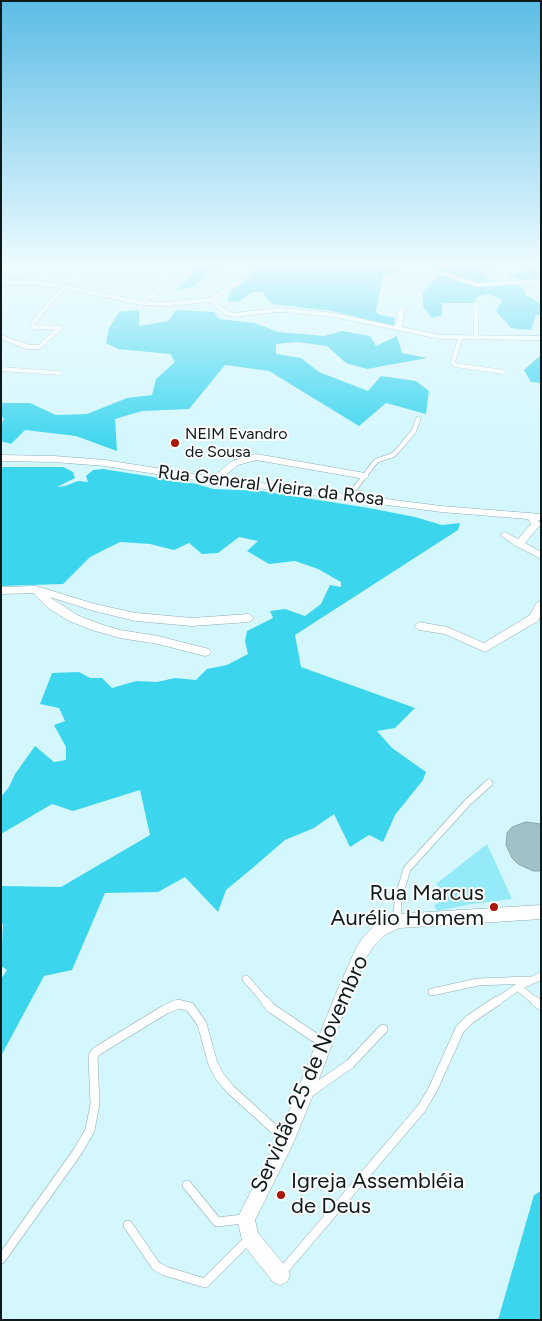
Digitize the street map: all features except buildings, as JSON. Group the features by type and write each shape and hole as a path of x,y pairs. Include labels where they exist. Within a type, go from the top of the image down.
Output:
{"street":[{"path":"378,325 430,335 460,338 541,338"},
{"path":"398,329 399,325"},
{"path":"1,337 29,347 38,348"},
{"path":"215,479 235,463 256,457 365,476"},
{"name":"Rua General Vieira da Rosa","path":"1,458 79,460 441,509 536,517"},
{"path":"519,544 536,524 536,517"},
{"path":"505,535 541,556"},
{"path":"1,590 36,589 94,607 136,617 192,622 249,618"},
{"path":"36,589 52,605 74,618 96,627 205,652"},
{"path":"419,626 447,631 485,648 534,618 541,605"},
{"path":"397,921 541,912"},
{"name":"Servidão 25 de Novembro","path":"246,1219 286,1140 305,1095 322,1043 361,953 380,930 397,921"},
{"path":"246,1219 250,1237 280,1275"}],"lane":[{"path":"34,325 34,327 60,328 38,348"},
{"path":"476,325 476,338"},
{"path":"460,338 453,362 455,365 504,372"},
{"path":"1,369 60,373"},
{"path":"349,496 376,461 393,455 399,449 414,431 418,419"},
{"path":"397,921 398,900 407,869 468,802 489,784"},
{"path":"280,1275 375,1161 422,1109 460,1029 470,1019 518,987 529,980 541,976"},
{"path":"246,979 271,1008 322,1043"},
{"path":"432,992 478,982 529,980"},
{"path":"518,987 541,1006"},
{"path":"1,1259 78,1151 90,1130 96,1104 93,1056 97,1051 166,1009 178,1004 190,1007 202,1024 213,1064 220,1077 231,1090 286,1140"},
{"path":"305,1095 350,1064 383,1029"},
{"path":"187,1185 217,1222 246,1219"},
{"path":"128,1226 156,1266 165,1271 205,1283 250,1237"}],"shaded area":[{"path":"111,325 259,325 278,332 324,336 342,331 370,336 376,346 397,336 402,353 427,358 367,369 346,363 327,346 297,342 276,344 276,354 301,358 319,372 368,391 381,376 416,381 429,391 426,414 386,403 359,426 269,371 225,365 189,409 142,411 115,419 117,451 76,436 25,430 11,444 1,441 1,426 4,418 1,417 1,403 30,403 56,415 87,414 127,398 152,395 156,379 175,362 170,354 118,349 106,343"},
{"path":"508,325 533,325 531,330 511,328"},
{"path":"541,355 541,383 531,382 524,370"},
{"path":"1,467 63,467 73,472 75,478 57,487 78,481 88,482 86,476 93,470 103,469 197,484 213,489 261,491 369,508 415,517 442,525 460,523 458,530 295,635 301,667 415,708 395,728 377,731 392,748 426,772 423,780 395,815 383,842 369,835 350,847 334,814 314,828 285,840 226,890 218,912 185,877 158,892 105,893 72,970 44,976 1,1056 1,979 7,970 1,966 3,924 1,922 1,886 61,887 150,835 140,790 73,811 52,804 1,834 1,797 35,746 54,762 66,760 66,747 54,725 65,721 59,708 40,704 52,673 79,672 90,678 102,678 112,688 136,681 157,682 175,678 196,680 207,669 227,665 248,654 245,641 247,631 273,618 270,611 285,609 305,616 321,604 330,585 341,587 341,582 318,569 295,561 269,564 247,551 258,541 239,537 218,553 202,554 189,543 174,550 150,544 120,542 90,557 63,584 1,586"},
{"path":"487,844 512,899 437,911 434,906 448,894 436,884"},
{"path":"541,1191 541,1320 498,1320 534,1195"}],"place":[{"name":"NEIM Evandro de Sousa","path":"175,443"},
{"name":"Rua Marcus Aurélio Homem","path":"494,907"},
{"name":"Igreja Assembléia de Deus","path":"281,1195"}]}
